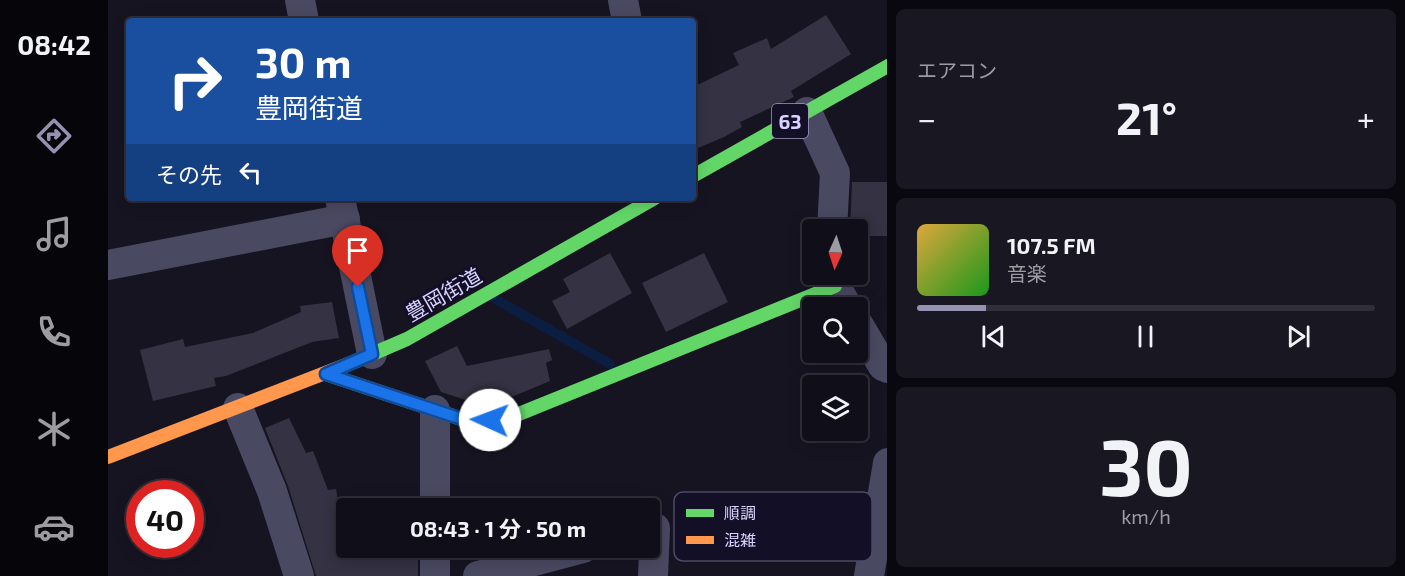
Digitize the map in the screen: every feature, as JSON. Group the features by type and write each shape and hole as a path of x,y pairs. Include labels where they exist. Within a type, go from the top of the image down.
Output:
{"main road":[{"name":"63","path":"696,174 887,67"},
{"name":"豊岡街道","path":"108,457 326,374 407,339 650,201"},
{"path":"326,374 471,422 509,418 837,289"}],"street":[{"path":"300,0 303,18"},
{"path":"622,0 626,18"},
{"path":"807,112 835,173 833,219"},
{"path":"108,265 343,209 372,354"},
{"path":"868,341 883,366 887,368"},
{"path":"237,408 272,491 299,576"},
{"path":"435,410 435,498"},
{"path":"872,558 887,469"},
{"path":"435,558 435,576"},
{"path":"478,576 546,558"},
{"path":"654,558 654,576"},
{"path":"869,576 872,561"}],"building":[{"path":"826,15 851,54 791,91 794,97 740,122 742,127 696,149 696,86 739,65 733,53 767,38 771,49"},
{"path":"852,182 887,182 887,236 868,236 868,219 850,219"},
{"path":"610,253 632,293 567,329 552,301 570,292 563,279"},
{"path":"704,253 728,302 666,332 642,283"},
{"path":"332,302 339,338 312,342 226,376 214,378 216,386 153,401 140,350 183,339 185,347 253,333 301,312 300,306"},
{"path":"457,346 467,366 549,349 552,360 546,363 550,381 514,396 492,400 489,389 466,400 441,392 425,361"},
{"path":"289,418 306,453 313,451 328,490 336,489 336,558 418,558 418,576 316,576 288,486 265,428"}],"waterway":[{"path":"490,296 610,364"}],"traffic: fast":[{"path":"696,174 887,67"},
{"path":"356,361 407,339 650,201"},
{"path":"326,374 471,422 509,418 835,286"}],"traffic: slow":[{"path":"108,457 356,361"}],"route":[{"path":"358,287 372,354 326,374 471,422 490,420"}]}
